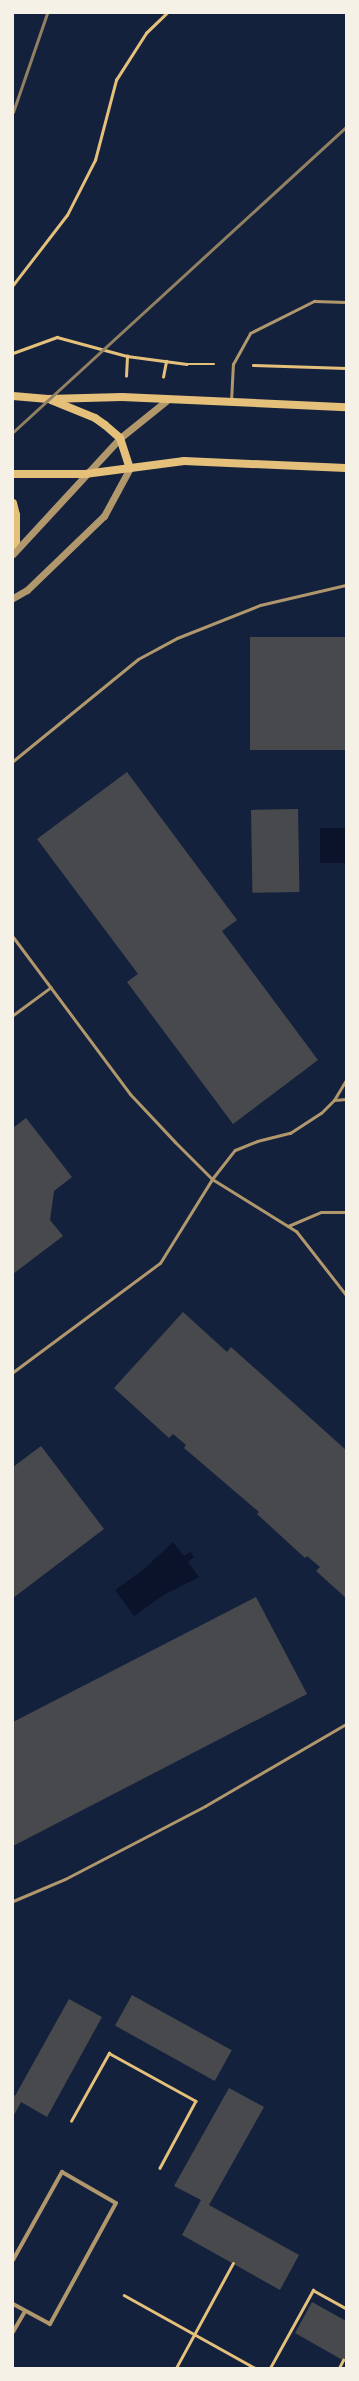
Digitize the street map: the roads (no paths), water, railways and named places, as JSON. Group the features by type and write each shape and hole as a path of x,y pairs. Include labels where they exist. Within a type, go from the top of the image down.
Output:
{"main road":[{"path":"13,396 48,399 113,396 166,401 346,407"},
{"path":"48,399 95,418 120,438 130,468"},
{"path":"13,474 85,474 184,461 346,468"},
{"path":"13,503 16,515 16,541 13,545"}],"street":[{"path":"13,554 85,474 120,438 166,401"},
{"path":"13,598 27,590 104,516 130,468"},
{"path":"13,2260 62,2172 116,2203 50,2324 13,2304"},
{"path":"13,2332 25,2311"}],"lane":[{"path":"231,402 233,364 250,333 314,301 346,302"},
{"path":"13,761 138,659 177,638 260,605 346,585"},
{"path":"13,937 130,1094 212,1179 296,1231 346,1295"},
{"path":"13,1015 51,987"},
{"path":"13,1372 160,1262 212,1179 235,1150 257,1140 290,1133 321,1113 334,1100 346,1080"},
{"path":"334,1100 346,1099"},
{"path":"288,1226 321,1212 346,1212"},
{"path":"13,1901 65,1879 205,1806 346,1724"}],"water":[{"path":"320,828 346,828 346,863 320,863"},
{"path":"173,1542 184,1556 190,1552 194,1557 188,1562 199,1577 162,1596 134,1616 115,1590 144,1569"}],"railway":[{"path":"13,112 47,13"},
{"path":"13,432 346,127"}]}
